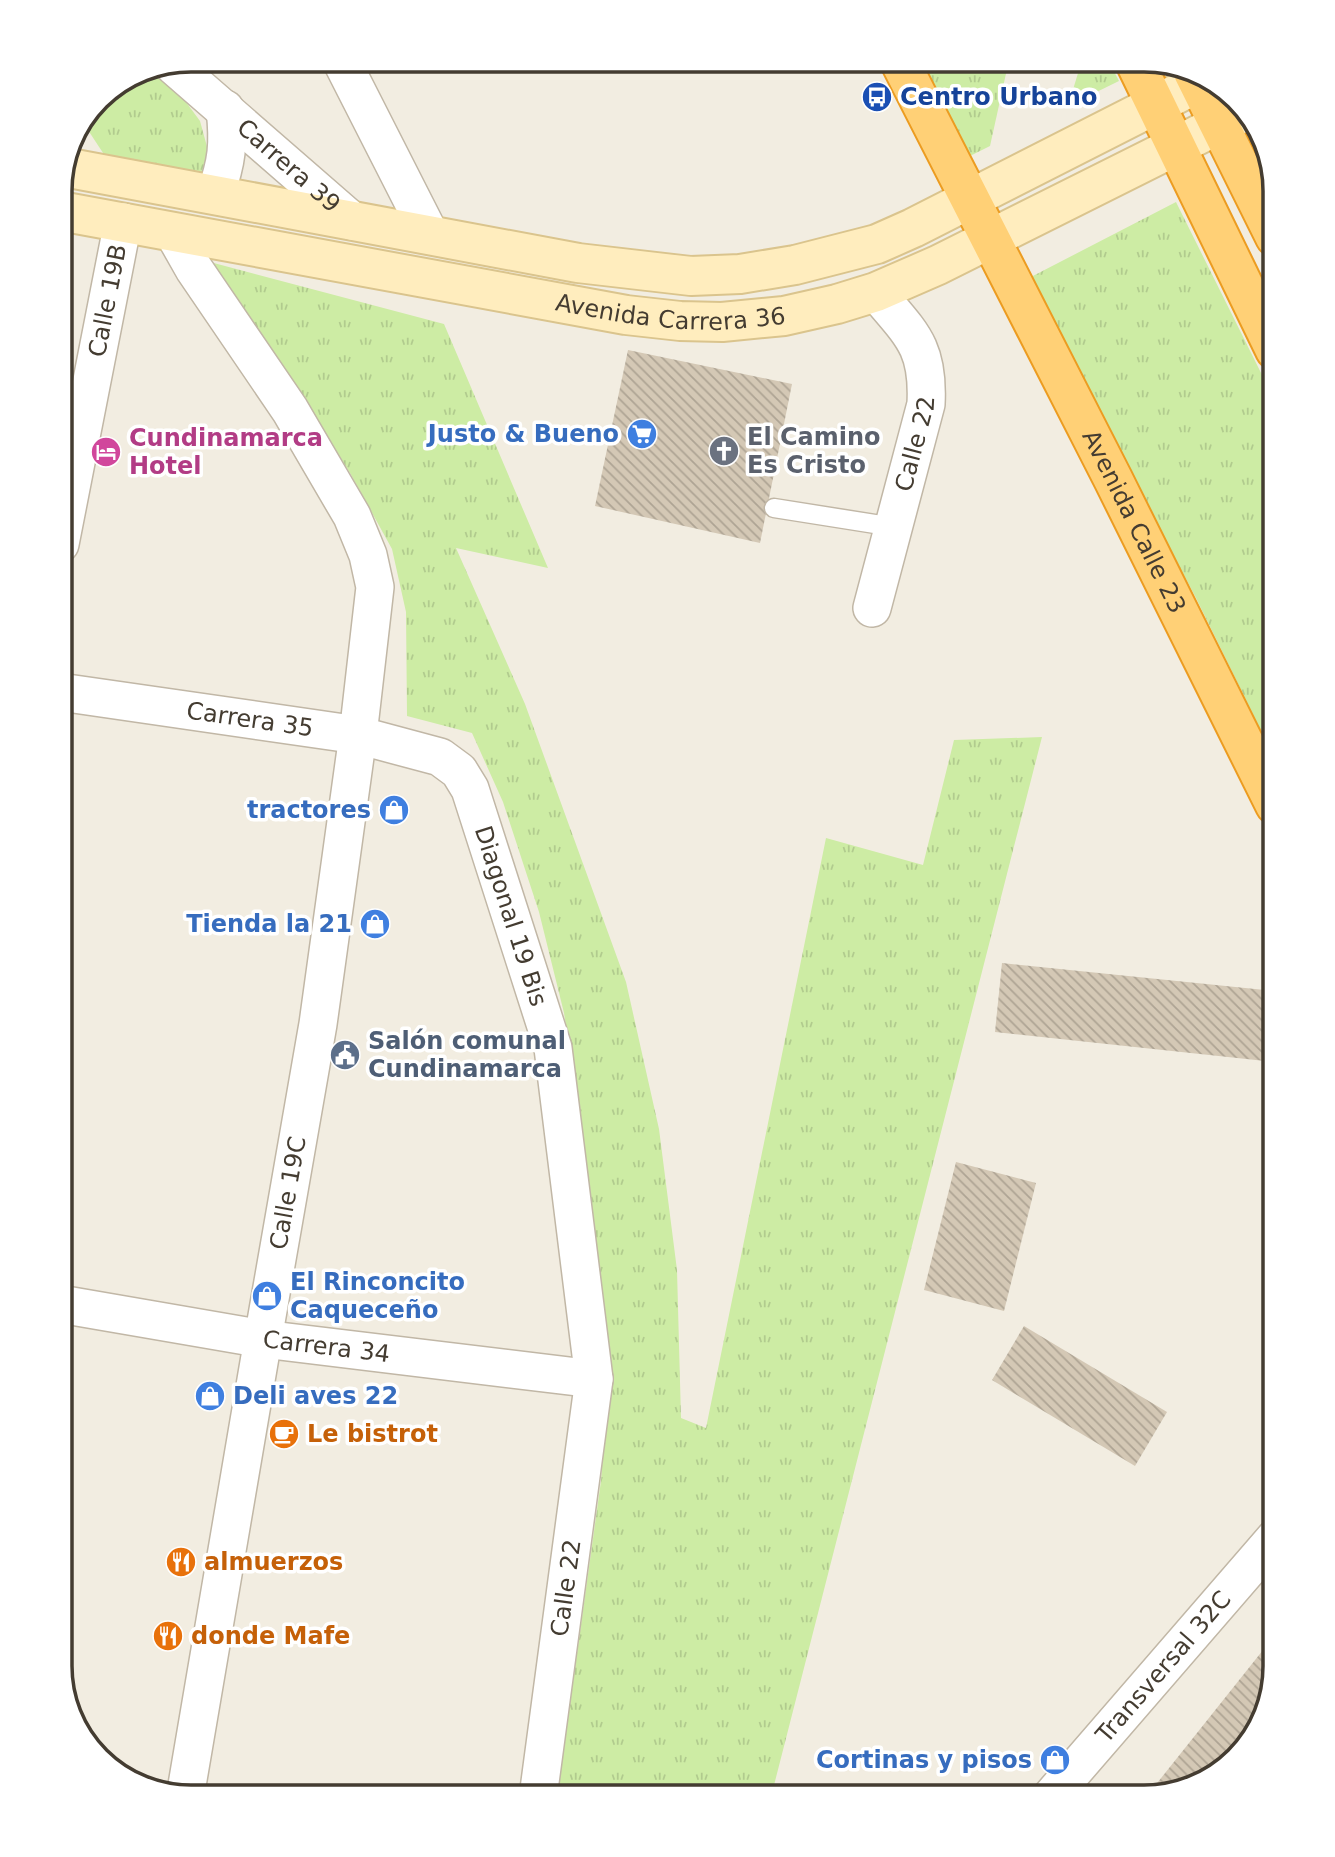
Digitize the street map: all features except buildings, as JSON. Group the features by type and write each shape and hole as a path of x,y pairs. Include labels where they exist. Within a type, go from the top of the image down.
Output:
{"highway":[{"name":"Avenida Calle 23","path":"904,72 1263,779"},
{"path":"1140,72 1263,323"},
{"path":"1214,94 1232,118 1263,202"}],"main road":[{"name":"Avenida Carrera 36","path":"74,169 578,263 691,276 740,274 796,265 877,244 970,200 1156,104 1192,82"},
{"name":"Avenida Carrera 36","path":"72,213 626,315 722,322 784,316 876,292 922,273 1232,118"},
{"path":"173,232 197,192"}],"street":[{"path":"347,72 430,235"},
{"name":"Carrera 39","path":"182,73 352,220"},
{"name":"Carrera 39","path":"197,192 226,158 228,142 225,109"},
{"name":"Calle 19B","path":"72,482 122,222"},
{"name":"Calle 19C","path":"173,232 194,269 290,410 352,516 368,555 374,587 358,735 318,1024 187,1785"},
{"name":"Calle 22","path":"872,608 926,404 927,385 923,359 916,341 876,292"},
{"name":"Carrera 35","path":"72,694 358,735 440,757"},
{"name":"Diagonal 19 Bis","path":"440,757 459,771 470,789 553,1048 594,1378"},
{"name":"Carrera 34","path":"72,1306 262,1339 594,1378"},
{"name":"Calle 22","path":"540,1785 594,1378"},
{"name":"Transversal 32C","path":"1062,1785 1263,1553"}],"lane":[{"path":"774,508 894,527"}],"green space":[{"path":"927,72 1006,72 990,146 970,156"},
{"path":"1078,72 1114,72 1119,81 1068,106"},
{"path":"162,76 200,121 209,154 203,177 109,162 89,131 92,125 107,107 125,92"},
{"path":"1176,202 1263,377 1263,735 1196,598 1029,278"},
{"path":"210,262 444,324 548,568 456,548 525,704 626,982 659,1129 677,1270 681,1418 706,1428 826,838 923,865 954,740 1042,737 774,1785 559,1785 601,1481 608,1379 599,1266 564,1013 539,912 503,802 472,733 407,716 406,612 392,549 350,473"}],"place":[{"name":"Centro Urbano","path":"877,97"},
{"name":"Justo & Bueno","path":"642,434"},
{"name":"El Camino Es Cristo","path":"724,451"},
{"name":"Cundinamarca Hotel","path":"106,452"},
{"name":"tractores","path":"394,810"},
{"name":"Tienda la 21","path":"375,924"},
{"name":"Salón comunal Cundinamarca","path":"345,1055"},
{"name":"El Rinconcito Caqueceño","path":"267,1296"},
{"name":"Deli aves 22","path":"210,1396"},
{"name":"Le bistrot","path":"284,1434"},
{"name":"almuerzos","path":"181,1562"},
{"name":"donde Mafe","path":"168,1636"},
{"name":"Cortinas y pisos","path":"1055,1760"}]}
